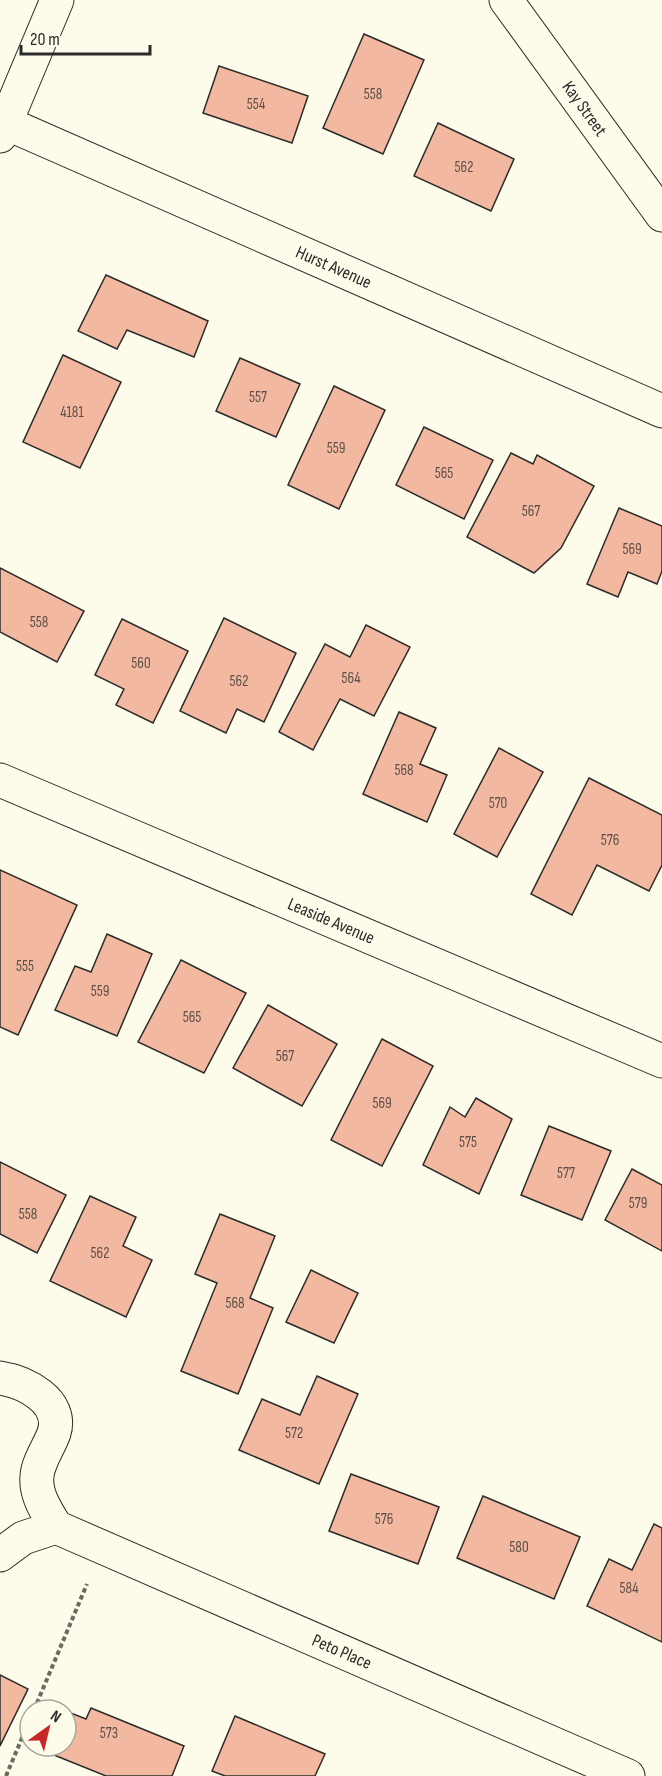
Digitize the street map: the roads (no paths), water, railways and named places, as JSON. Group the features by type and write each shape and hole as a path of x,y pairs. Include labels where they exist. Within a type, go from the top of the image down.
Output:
{"street":[{"path":"3,130 57,0"},
{"name":"Kay Street","path":"506,0 662,215"},
{"name":"Hurst Avenue","path":"3,130 662,411"},
{"name":"Leaside Avenue","path":"0,780 662,1061"},
{"path":"0,1378 19,1381 39,1393 53,1412 55,1430 36,1476 41,1501 56,1527 23,1538 0,1555"},
{"name":"Peto Place","path":"56,1527 628,1776"}]}
